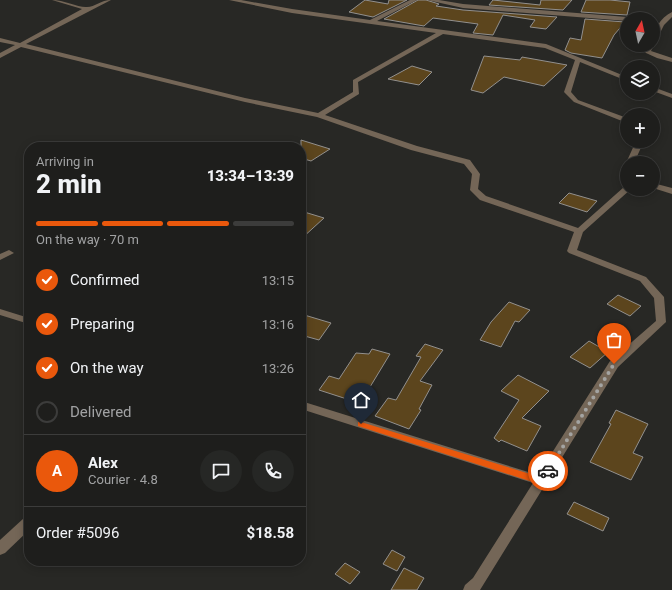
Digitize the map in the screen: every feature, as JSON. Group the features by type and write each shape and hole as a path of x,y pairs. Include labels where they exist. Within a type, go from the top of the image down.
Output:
{"street":[{"path":"55,0 87,9"},
{"path":"0,56 87,9 108,0"},
{"path":"232,0 292,11 546,46 620,76"},
{"path":"371,22 414,0"},
{"path":"430,0 463,6 620,18"},
{"path":"661,24 672,14"},
{"path":"320,115 358,93 355,81 441,32"},
{"path":"0,40 245,100 320,115 414,148 467,162 476,174 474,190 483,198 579,231"},
{"path":"648,52 659,58 672,60"},
{"path":"578,59 567,92 576,101 620,118"},
{"path":"660,91 670,94"},
{"path":"660,188 672,192"},
{"path":"470,590 478,583 614,364 661,322 659,297 643,279 572,251 579,231 620,195"},
{"path":"0,312 24,319"},
{"path":"306,408 542,481"},
{"path":"0,549 24,527"}],"building":[{"path":"365,0 388,4 389,0 407,0 373,17 349,12"},
{"path":"418,0 426,0 439,4 436,6 463,10 557,17 546,29 530,27 535,20 503,15 493,35 473,33 478,24 433,18 424,26 384,19"},
{"path":"493,0 540,5 541,0 572,0 563,10 489,5"},
{"path":"586,0 630,2 628,12 620,12 620,15 581,12"},
{"path":"585,19 620,22 620,28 614,35 602,58 571,53 565,50 570,38 581,40"},
{"path":"484,56 520,60 522,57 567,65 544,86 504,77 483,93 471,90"},
{"path":"412,66 432,72 419,85 388,79"},
{"path":"301,140 330,149 311,161 306,160 306,142 301,142"},
{"path":"569,193 597,201 587,212 559,203"},
{"path":"306,213 324,218 306,234"},
{"path":"618,295 641,306 630,316 607,304"},
{"path":"509,302 530,310 519,322 515,321 501,347 480,340 491,322"},
{"path":"306,316 331,323 319,340 306,336"},
{"path":"589,341 608,352 590,368 570,357"},
{"path":"425,344 443,350 420,381 432,385 419,409 421,410 409,429 375,416 388,398 396,400 421,357 416,356"},
{"path":"372,349 390,354 370,387 363,385 353,401 319,390 329,376 339,379 356,353 369,354"},
{"path":"518,375 549,391 522,418 541,426 527,451 501,440 499,442 494,438 519,400 501,391"},
{"path":"616,410 648,424 633,453 643,457 631,480 590,462 611,424 609,423"},
{"path":"574,502 609,518 603,531 567,514"},
{"path":"392,550 405,557 397,571 383,564"},
{"path":"345,563 360,572 350,584 335,574"},
{"path":"404,568 424,578 417,590 391,590"}],"way so far":[{"path":"548,471 614,364"}],"route":[{"path":"361,424 542,481 548,471"}]}
